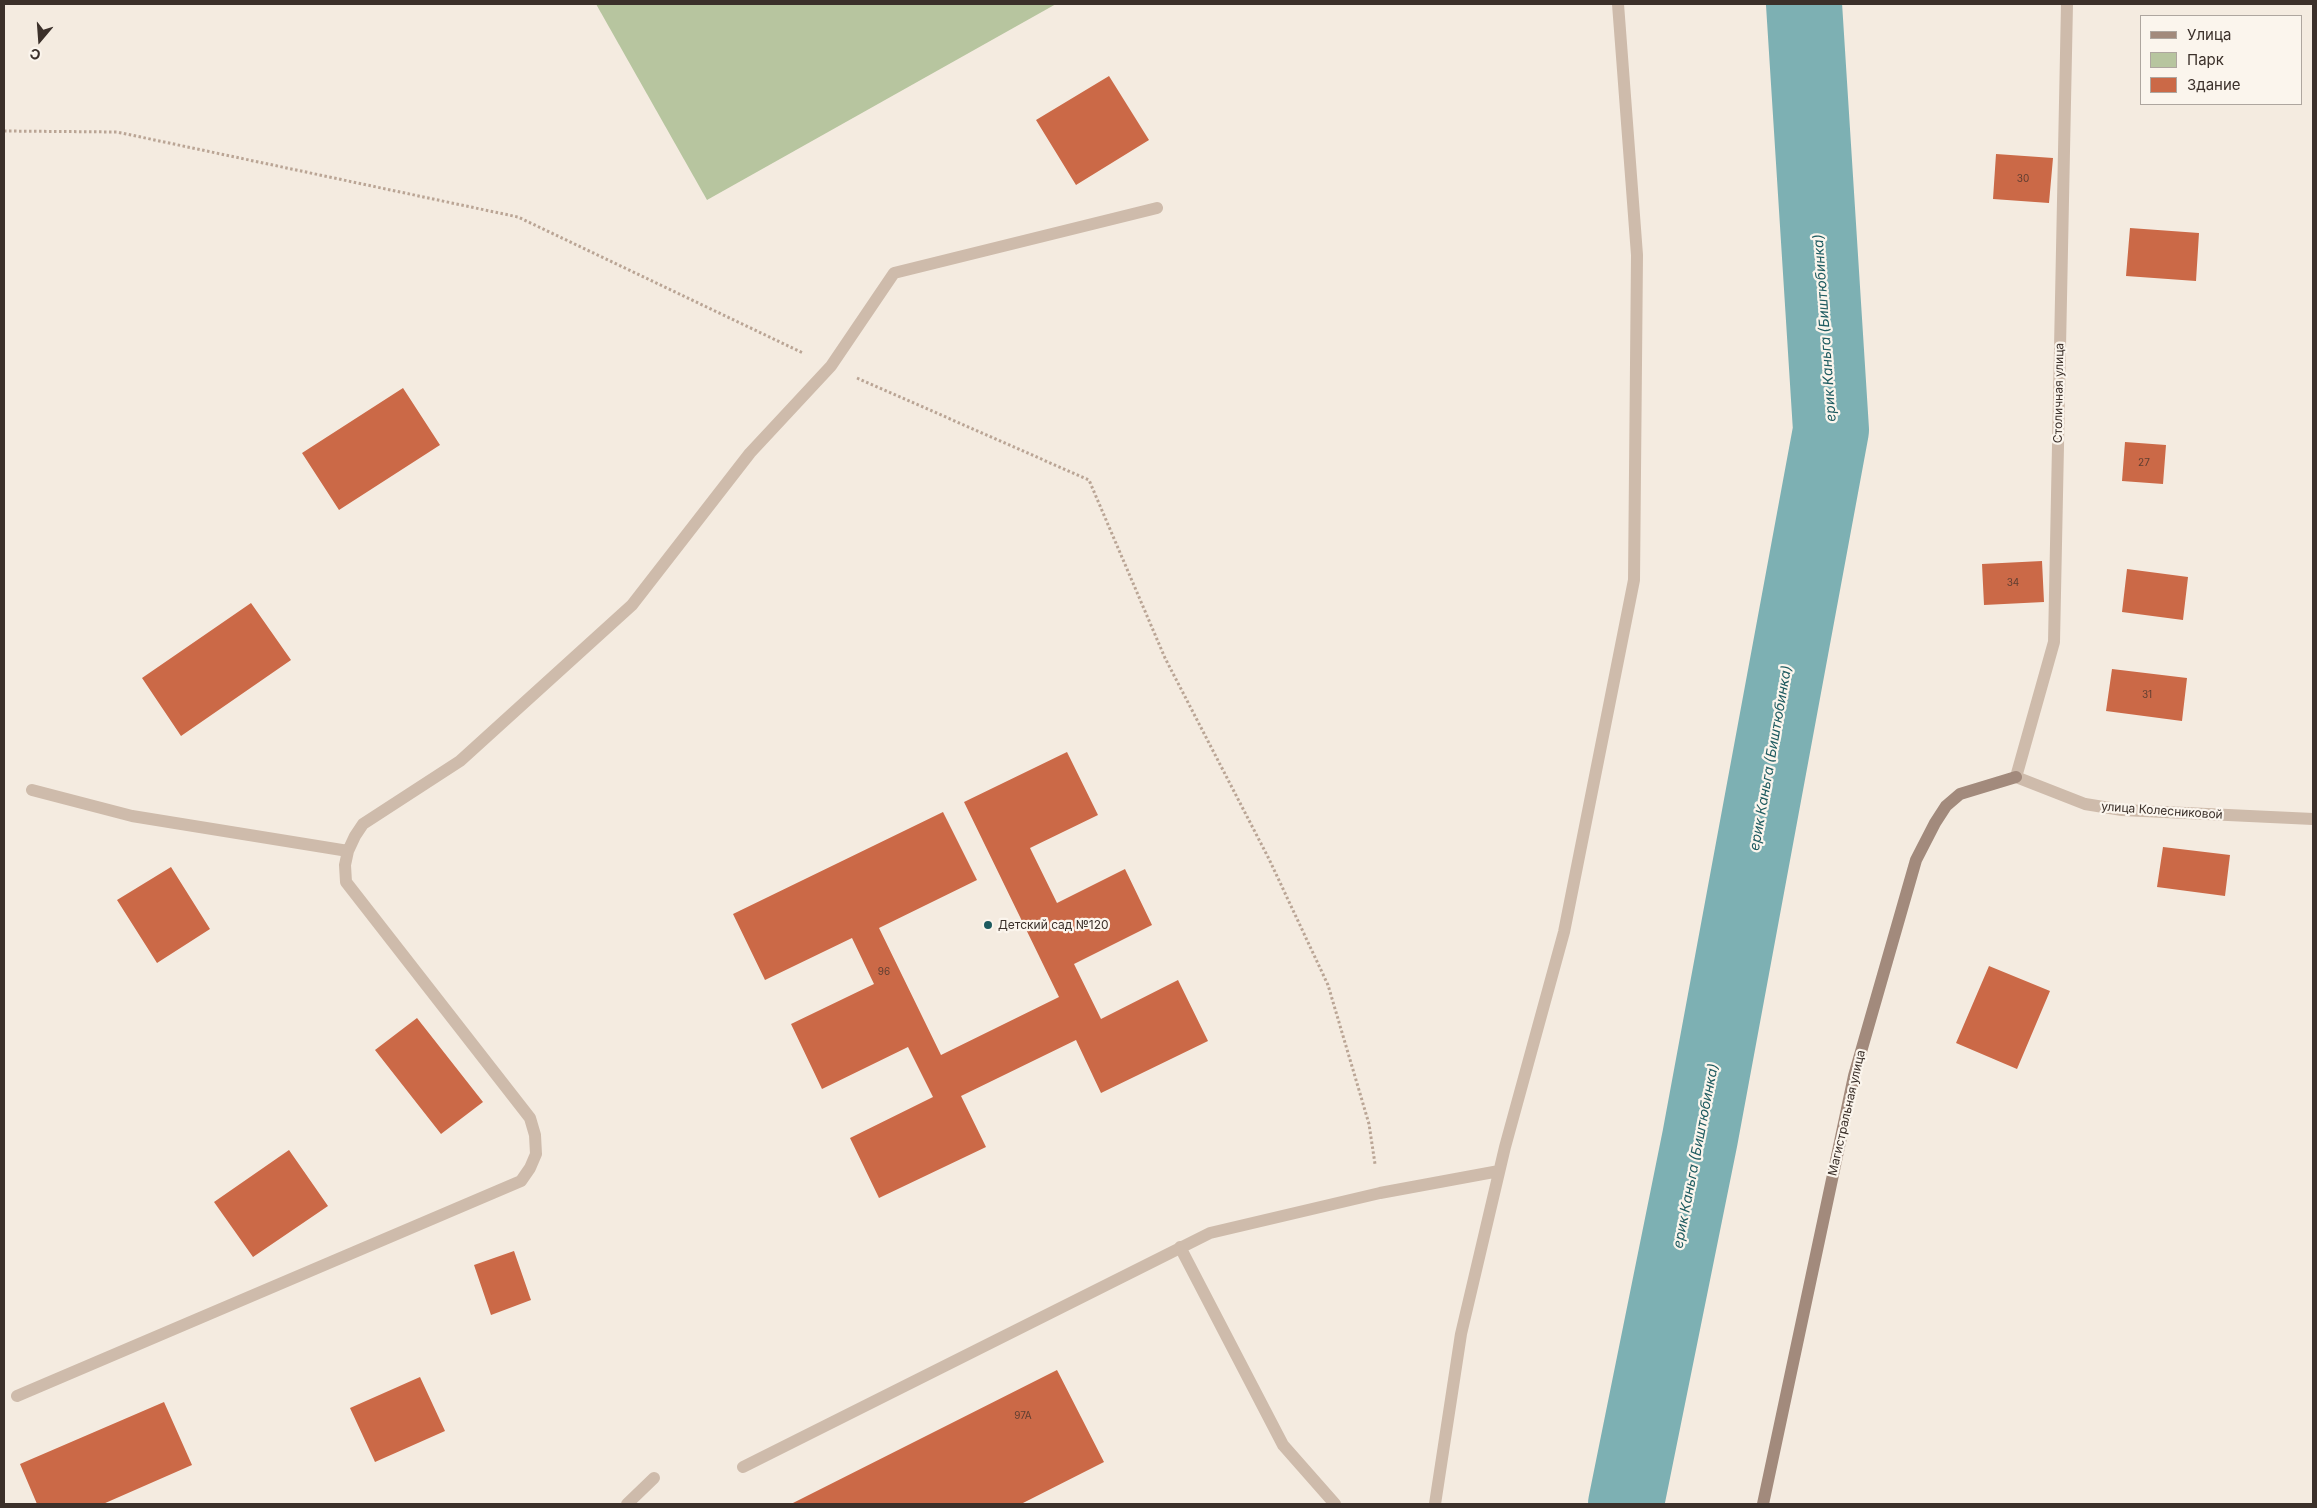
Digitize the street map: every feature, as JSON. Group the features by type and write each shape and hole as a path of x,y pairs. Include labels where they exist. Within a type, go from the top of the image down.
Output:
{"street":[{"path":"1435,1504 1461,1334 1499,1171 1564,932 1634,580 1637,255 1618,4"},
{"name":"Столичная улица","path":"2016,778 2054,642 2067,4"},
{"path":"17,1396 521,1182 536,1154 535,1135 530,1118 346,882 345,866 348,851 363,824 460,761 632,605 750,453 831,366 894,273 1157,208"},
{"name":"улица Колесниковой","path":"2016,778 2085,804 2122,810 2313,819"},
{"name":"Магистральная улица","path":"1763,1504 1854,1076 1916,860 1935,822 1946,806 1960,794 2016,778"},
{"path":"32,790 132,816 348,851"},
{"path":"742,1467 1210,1233 1380,1193 1499,1171"},
{"path":"1180,1248 1283,1446 1335,1504"},
{"path":"627,1504 654,1478"}],"path":[{"path":"4,131 117,132 518,217 831,366 1089,480 1165,658 1269,859 1328,985 1370,1124 1380,1193"}],"green space":[{"path":"596,4 1056,4 707,200"}],"building":[{"path":"1109,76 1149,140 1076,185 1036,120"},
{"path":"1996,154 2053,158 2049,203 1993,199"},
{"path":"2130,228 2199,233 2196,281 2126,276"},
{"path":"403,388 440,445 339,510 302,453"},
{"path":"2125,442 2166,445 2163,484 2122,481"},
{"path":"2042,561 2044,602 1984,605 1982,564"},
{"path":"2127,569 2188,577 2183,620 2122,612"},
{"path":"251,603 291,660 181,736 142,678"},
{"path":"2112,669 2187,678 2182,721 2106,711"},
{"path":"1067,752 1098,815 1030,848 1057,903 1125,869 1152,925 1074,964 1101,1019 1178,980 1208,1041 1101,1093 1076,1040 961,1096 986,1147 879,1198 850,1138 933,1097 908,1047 822,1089 791,1024 874,984 852,938 765,980 733,914 943,812 977,880 879,928 941,1055 1059,997 964,802"},
{"path":"2163,847 2230,855 2225,896 2157,887"},
{"path":"171,867 210,929 157,963 117,900"},
{"path":"1989,966 2050,991 2017,1069 1956,1043"},
{"path":"417,1018 483,1102 441,1134 375,1050"},
{"path":"289,1150 328,1206 253,1257 214,1202"},
{"path":"514,1251 531,1300 491,1315 474,1265"},
{"path":"1057,1370 1104,1462 1021,1504 791,1504"},
{"path":"420,1377 445,1431 375,1462 350,1408"},
{"path":"164,1402 192,1465 103,1504 37,1504 20,1464"}],"waterway":[{"name":"ерик Каньга (Биштюбинка)","path":"1626,1504 1700,1138 1831,430 1804,4"}],"place":[{"name":"Детский сад №120","path":"988,925"}]}
